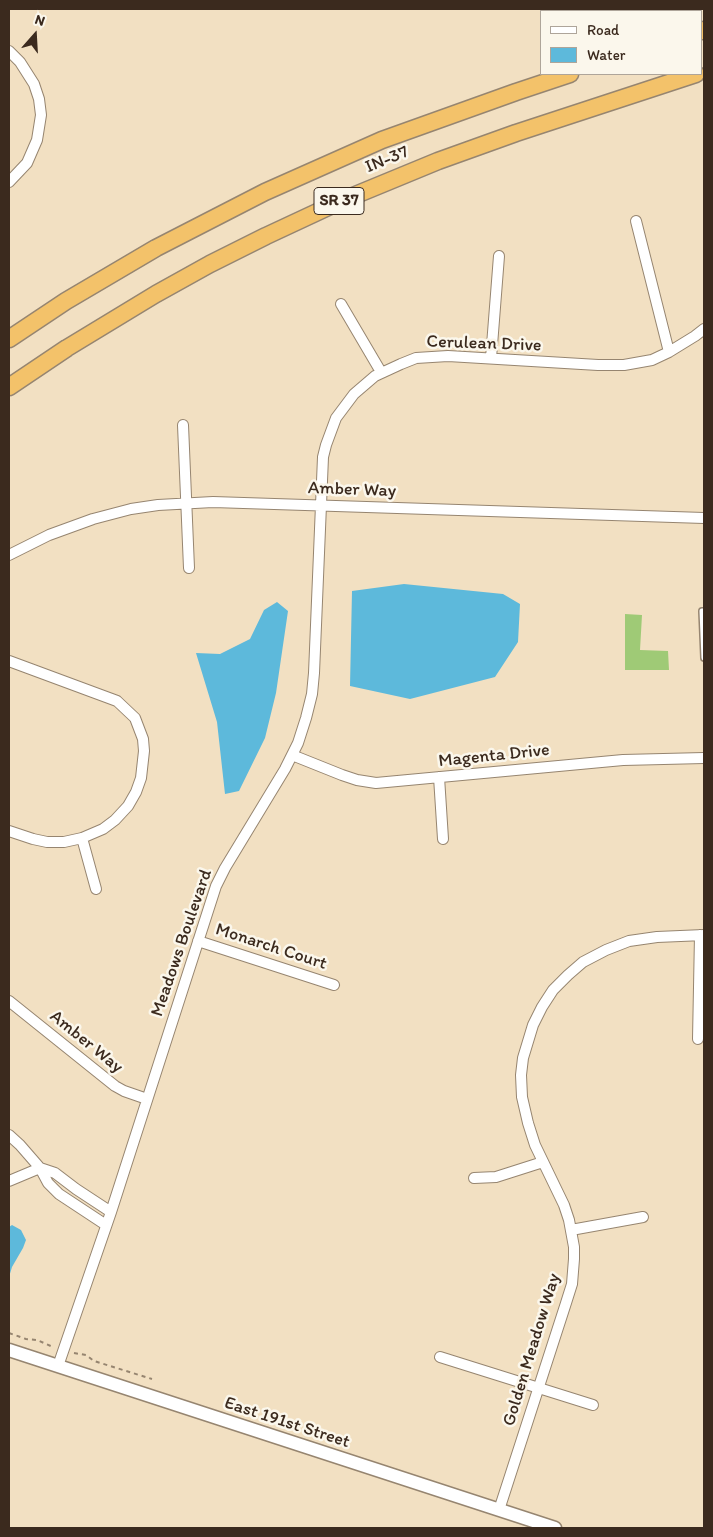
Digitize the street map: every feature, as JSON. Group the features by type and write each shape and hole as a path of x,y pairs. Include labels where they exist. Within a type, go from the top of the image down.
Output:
{"highway":[{"name":"IN-37","path":"9,338 156,248 265,192 382,140 567,75"},
{"name":"IN-37","path":"9,386 74,343 163,290 266,236 341,201 447,158 516,133 693,75"}],"street":[{"path":"9,51 20,62 34,84 39,99 41,115 37,140 27,163 9,182"},
{"path":"636,221 669,352"},
{"path":"491,358 499,256"},
{"path":"341,304 381,372"},
{"name":"Cerulean Drive","path":"321,505 323,457 330,431 336,418 349,400 366,382 381,372 416,358 448,356 624,365 652,360 669,352 704,329"},
{"path":"183,425 189,568"},
{"name":"Amber Way","path":"9,555 49,535 93,519 131,509 213,502 704,518"},
{"name":"Meadows Boulevard","path":"58,1366 111,1212 216,886 285,769 298,743 306,718 312,694 314,673 321,505"},
{"path":"9,662 117,701 134,718 140,729 144,751 144,765 136,792 128,806 115,820 103,829 82,838 64,842 48,842 9,831"},
{"name":"Magenta Drive","path":"292,755 342,775 376,783 623,760 704,758"},
{"path":"439,777 443,839"},
{"path":"82,838 96,889"},
{"path":"698,1039 702,935"},
{"name":"Golden Meadow Way","path":"499,1510 572,1284 574,1259 571,1230 564,1205 543,1162 528,1123 522,1097 521,1075 523,1058 533,1025 542,1007 554,990 583,962 629,941 657,937 702,935"},
{"name":"Monarch Court","path":"198,941 334,985"},
{"name":"Amber Way","path":"9,1001 115,1086 124,1092 147,1099"},
{"path":"9,1135 40,1168 48,1183 59,1194 106,1225"},
{"path":"474,1178 496,1177 543,1162"},
{"path":"9,1181 40,1168 56,1173 111,1212"},
{"path":"571,1230 643,1217"},
{"name":"East 191st Street","path":"9,1350 555,1528"},
{"path":"440,1357 593,1405"}],"lane":[{"path":"704,611 702,611 704,658"}],"path":[{"path":"9,1333 26,1339 37,1340 63,1352 86,1356 94,1361 152,1379"}],"green space":[{"path":"625,614 642,615 640,650 668,651 669,670 625,670"}],"water":[{"path":"404,584 503,594 520,604 518,642 495,677 410,699 350,686 352,591"},
{"path":"277,602 288,611 276,693 265,738 239,791 225,794 217,722 196,653 220,654 250,639 264,610"},
{"path":"12,1225 21,1230 26,1240 9,1277 9,1227"}]}
